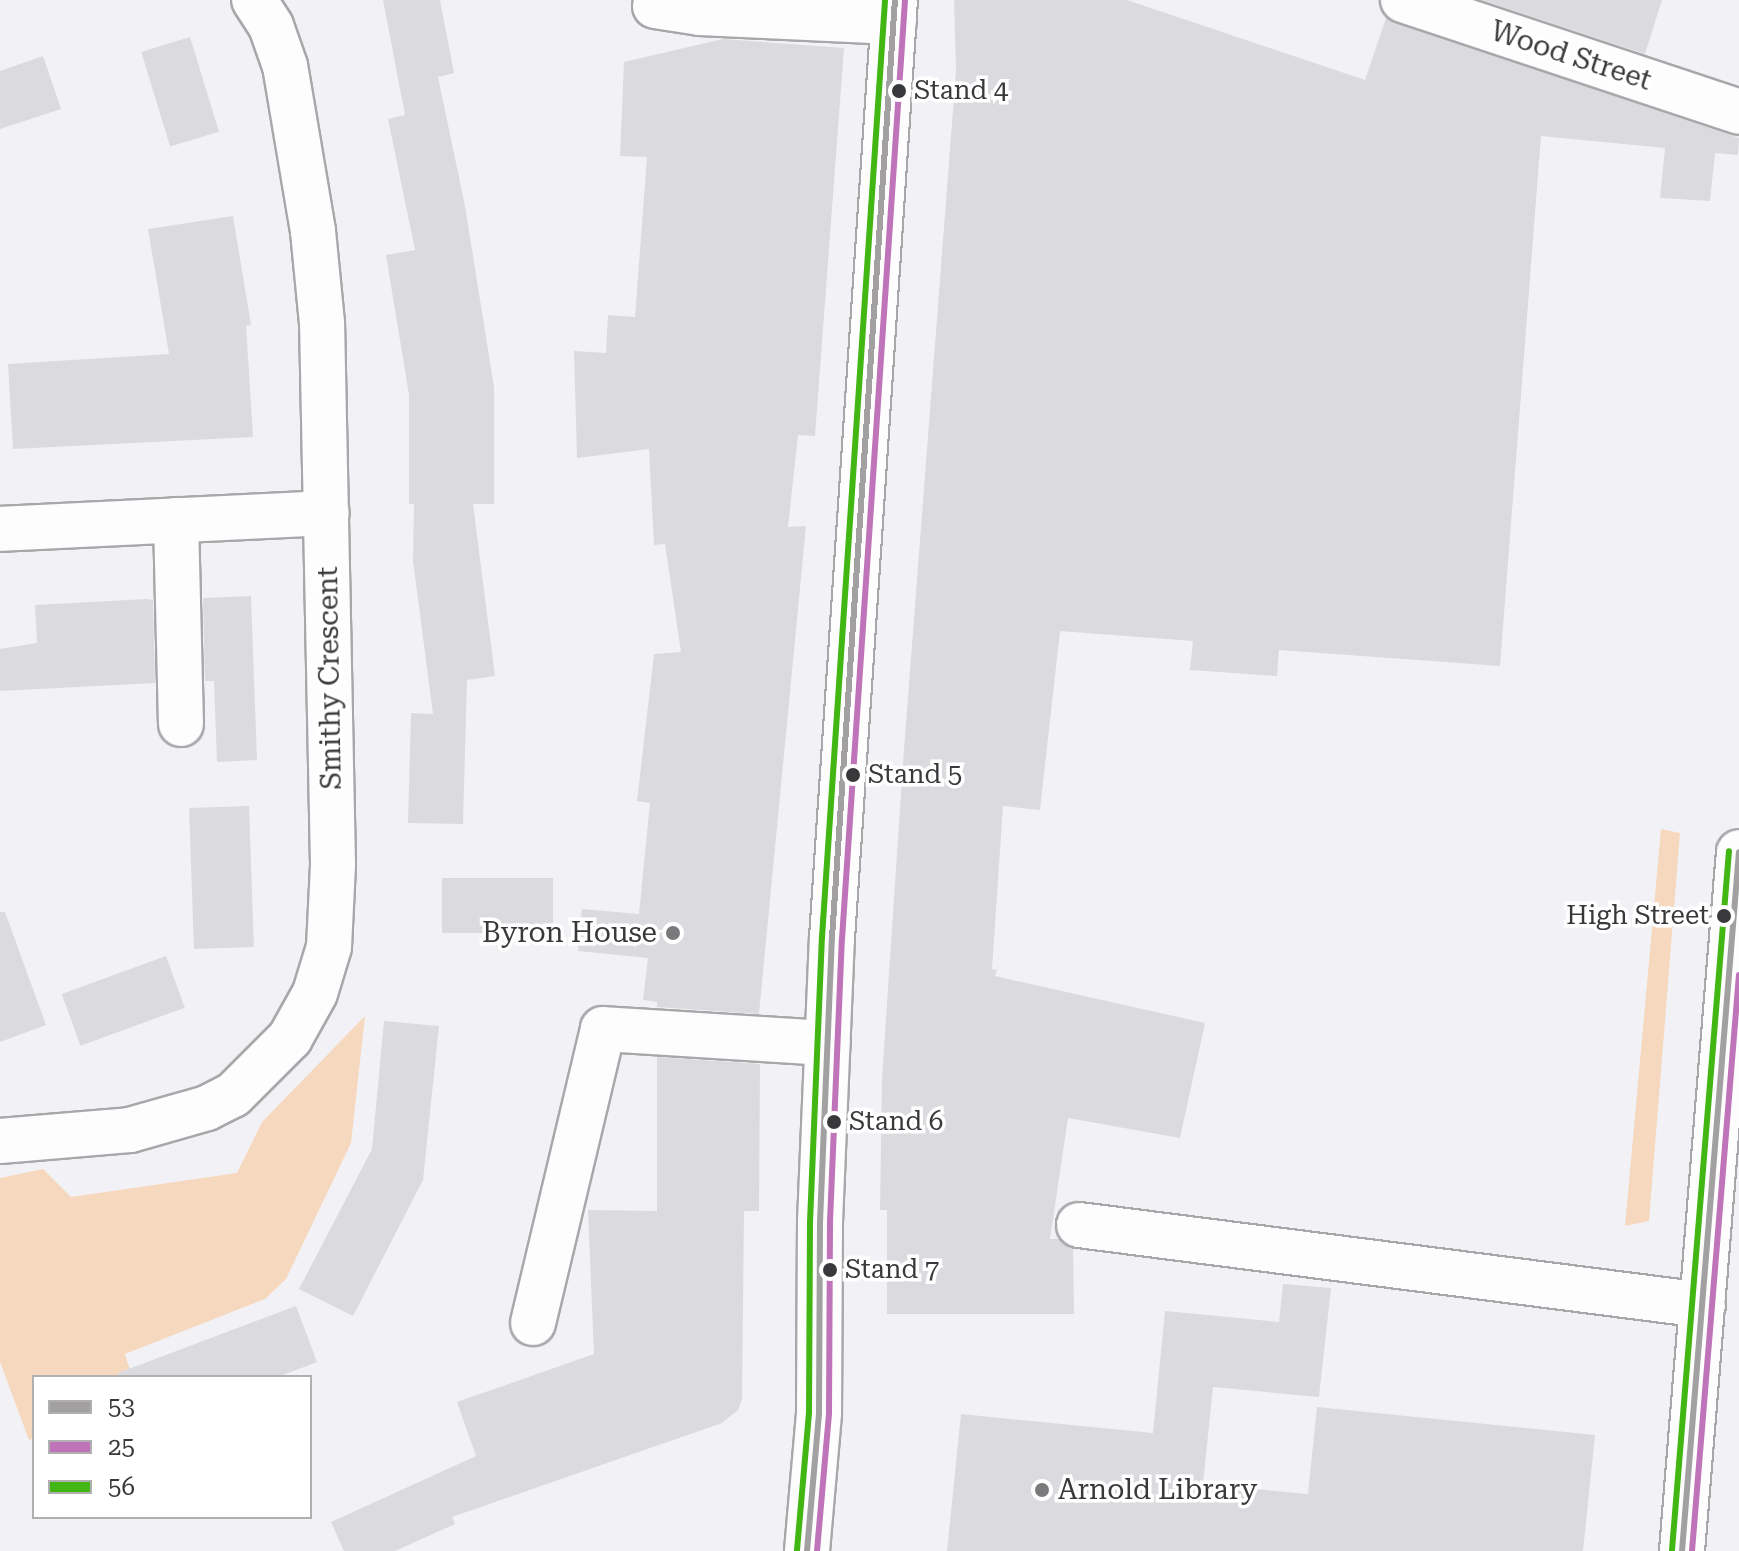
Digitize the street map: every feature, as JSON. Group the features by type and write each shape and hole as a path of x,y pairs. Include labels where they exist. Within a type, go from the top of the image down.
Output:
{"street":[{"name":"Smithy Crescent","path":"0,1141 130,1130 207,1108 233,1095 290,1038 315,993 329,947 333,864 322,323 313,231 285,66 271,26 254,0"},
{"name":"Wood Street","path":"1403,0 1739,112"},
{"path":"655,6 700,13 895,11 828,1043 820,1222 819,1413 807,1551"},
{"path":"0,529 327,513"},
{"path":"176,520 181,724"},
{"path":"1682,1551 1703,1305 1724,1221 1739,852"},
{"path":"533,1323 603,1029 828,1043"},
{"path":"1079,1225 1703,1305"}],"shaded area":[{"path":"1661,829 1680,833 1649,1221 1625,1226"},
{"path":"365,1016 351,1143 286,1279 265,1299 125,1354 131,1375 32,1375 32,1439 29,1440 0,1362 0,1178 43,1169 71,1197 237,1173 262,1122"}],"building":[{"path":"383,0 440,0 454,73 438,77 465,206 494,387 494,504 473,504 495,676 467,680 463,824 408,823 411,713 433,714 413,561 414,504 409,504 409,395 386,255 415,250 388,119 405,115"},
{"path":"954,0 1127,0 1365,80 1386,18 1739,138 1738,155 1715,153 1710,201 1660,198 1665,148 1541,136 1500,666 1279,650 1277,676 1190,670 1193,641 1060,631 1040,810 1003,806 992,969 997,970 995,976 1205,1023 1180,1138 1068,1118 1050,1239 1059,1239 1073,1249 1074,1314 887,1314 887,1210 880,1210 882,1078 956,71"},
{"path":"1482,0 1662,0 1645,54"},
{"path":"190,37 219,132 170,147 141,52"},
{"path":"723,39 844,48 815,436 798,435 788,527 806,526 759,1014 657,1007 657,1002 643,1000 648,958 578,951 582,909 639,914 650,803 637,801 654,654 681,652 665,544 654,545 649,449 577,458 574,351 606,353 608,315 635,317 647,157 620,156 624,62"},
{"path":"43,56 61,109 0,129 0,71"},
{"path":"233,216 251,325 246,326 253,437 13,449 8,364 169,354 148,229"},
{"path":"251,596 257,760 217,762 214,681 205,681 203,598"},
{"path":"153,600 155,683 0,691 0,649 37,643 35,605"},
{"path":"249,806 254,947 194,949 189,808"},
{"path":"442,878 553,878 553,933 442,933"},
{"path":"0,912 5,912 46,1025 0,1042"},
{"path":"166,956 185,1008 81,1046 62,994"},
{"path":"384,1021 439,1026 423,1180 353,1316 299,1289 372,1149"},
{"path":"657,1057 760,1064 759,1211 744,1211 742,1400 738,1410 722,1423 452,1517 455,1524 395,1551 344,1551 331,1522 476,1456 457,1402 594,1354 588,1210 657,1211"},
{"path":"1283,1284 1331,1288 1319,1397 1213,1387 1203,1484 1308,1494 1317,1407 1595,1435 1583,1551 947,1551 961,1414 1153,1433 1165,1311 1279,1322"},
{"path":"296,1306 317,1362 283,1375 118,1373"}],"transit line":[{"name":"56","path":"797,1550 809,1413 810,1222 822,937 885,0"},
{"name":"53","path":"807,1551 819,1413 820,1222 832,938 895,0"},
{"name":"25","path":"817,1551 829,1413 830,1222 842,939 905,1"},
{"name":"56","path":"1672,1550 1729,851"},
{"name":"53","path":"1682,1551 1739,852"},
{"name":"25","path":"1692,1551 1739,975"}],"place":[{"name":"Stand 4","path":"899,91"},
{"name":"Stand 5","path":"853,775"},
{"name":"High Street","path":"1724,916"},
{"name":"Byron House","path":"673,933"},
{"name":"Stand 6","path":"834,1122"},
{"name":"Stand 7","path":"830,1270"},
{"name":"Arnold Library","path":"1042,1490"}]}
